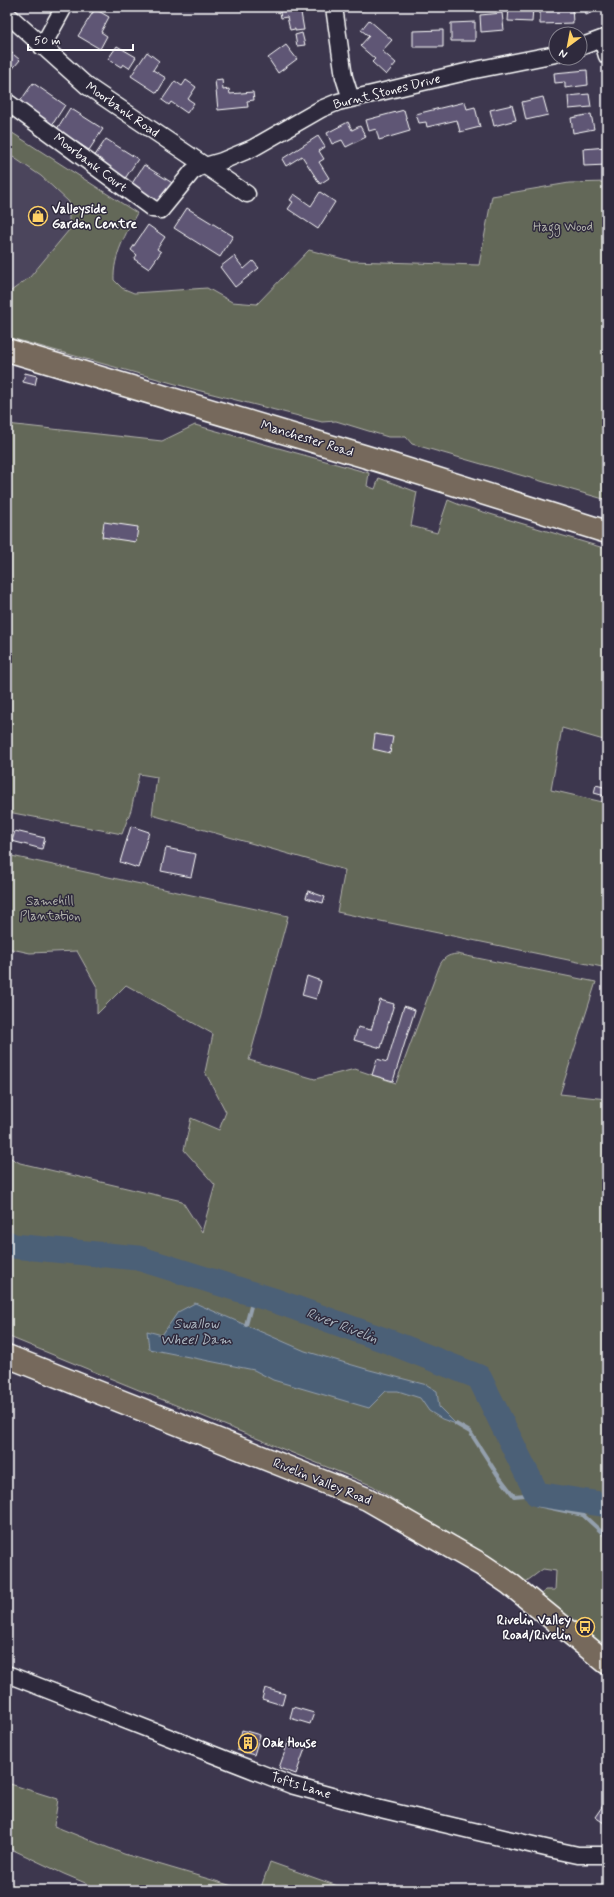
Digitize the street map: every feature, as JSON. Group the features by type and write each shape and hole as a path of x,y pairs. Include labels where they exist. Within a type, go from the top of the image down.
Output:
{"main road":[{"name":"Manchester Road","path":"7,350 380,461 607,532"},
{"name":"Rivelin Valley Road","path":"7,1356 367,1499 482,1565 510,1584 607,1663"}],"street":[{"path":"42,47 64,7"},
{"path":"334,7 344,77 351,99"},
{"name":"Moorbank Road","path":"7,14 42,47 92,90 247,194"},
{"path":"588,44 605,38 607,56"},
{"name":"Burnt Stones Drive","path":"205,165 222,161 253,148 321,109 351,99 548,56"},
{"name":"Moorbank Court","path":"7,102 153,210 161,210 167,205 192,172 205,165"},
{"name":"Tofts Lane","path":"7,1674 291,1785 368,1806 550,1849 578,1855 607,1855"}],"shaded area":[{"name":"Valleyside Garden Centre","path":"7,153 41,176 69,202 69,230 30,277 7,294"}],"green space":[{"name":"Hagg Wood","path":"7,131 137,213 121,245 114,271 114,280 122,288 134,293 207,288 232,302 257,304 309,250 351,261 479,265 492,196 569,183 607,182 607,500 412,444 406,437 388,437 336,421 322,422 197,390 7,337 7,294 30,277 69,230 69,202 41,176 7,153"},
{"path":"7,424 162,441 195,425 369,473 367,486 375,489 379,478 417,492 411,526 437,533 448,500 460,505 607,549 607,741 562,728 551,790 607,803 607,968 337,912 345,870 152,815 157,777 139,774 131,810 122,834 8,812 7,817"},
{"name":"Samehill Plantation","path":"7,855 288,916 249,1060 315,1079 355,1069 396,1083 439,967 444,959 451,955 457,954 596,982 560,1094 607,1099 607,1653 545,1604 542,1594 545,1590 555,1590 556,1571 543,1569 523,1584 373,1486 7,1336 7,1156 20,1163 182,1201 202,1232 215,1185 184,1150 191,1118 219,1130 226,1112 205,1072 213,1034 126,985 97,1014 97,987 77,951 30,953 7,948"},
{"path":"7,1783 58,1799 54,1826 124,1854 246,1890 102,1890 64,1874 7,1847"},
{"path":"270,1862 349,1890 260,1890"}],"water":[{"name":"Swallow Wheel Dam","path":"195,1303 305,1351 427,1385 437,1391 439,1407 456,1424 442,1419 429,1411 420,1398 398,1391 386,1391 369,1408 273,1380 254,1370 149,1349 147,1331 162,1335 178,1312"}],"building":[{"path":"279,7 300,7 304,30 290,30 287,17 281,18"},
{"path":"358,7 379,7 359,11"},
{"path":"509,7 533,7 532,22 508,21"},
{"path":"540,7 572,7 573,23 540,24"},
{"path":"583,7 605,7 586,15"},
{"path":"95,9 109,17 101,32 107,36 100,49 78,36"},
{"path":"502,13 504,30 481,32 480,15"},
{"path":"369,20 392,40 382,51 396,63 386,75 372,62 375,59 360,46 369,36 361,30"},
{"path":"475,22 475,41 451,41 451,23"},
{"path":"443,30 443,47 413,47 413,31"},
{"path":"302,33 305,45 297,46 295,35"},
{"path":"286,45 297,59 278,73 268,58"},
{"path":"117,46 136,57 129,68 123,64 121,67 108,59"},
{"path":"7,49 20,60 9,73 7,71"},
{"path":"147,52 159,61 153,70 166,78 157,93 131,76"},
{"path":"587,70 588,85 565,88 565,82 555,83 554,73"},
{"path":"222,79 223,90 229,89 230,94 253,92 254,100 247,101 248,107 218,110 215,80"},
{"path":"186,80 196,87 188,99 194,103 187,113 171,102 169,105 162,100 175,81 182,86"},
{"path":"33,83 65,105 52,125 19,103"},
{"path":"589,94 591,107 569,109 568,96"},
{"path":"543,97 548,115 526,120 522,102"},
{"path":"465,102 467,109 475,107 480,127 460,132 457,120 427,127 426,122 419,123 416,114"},
{"path":"512,105 516,120 494,126 490,110"},
{"path":"70,108 103,129 89,150 57,129"},
{"path":"404,110 410,131 379,140 376,129 369,131 366,120"},
{"path":"591,114 594,129 573,133 571,118"},
{"path":"348,122 352,130 360,126 366,137 346,147 342,140 332,144 327,133"},
{"path":"318,136 325,147 319,151 324,159 319,162 329,178 320,184 302,156 286,166 282,159"},
{"path":"106,139 138,159 124,180 92,160"},
{"path":"607,147 607,165 584,166 583,149"},
{"path":"144,165 177,186 163,207 131,185"},
{"path":"320,192 335,202 318,229 288,209 293,202 290,200 294,194 311,206"},
{"path":"187,208 233,236 220,257 174,228"},
{"path":"148,225 165,237 157,249 161,252 149,269 134,259 137,255 131,250"},
{"path":"234,256 244,269 253,261 259,268 235,287 220,267"},
{"path":"25,373 37,376 35,385 23,382"},
{"path":"104,522 138,527 136,542 102,537"},
{"path":"375,734 393,737 390,753 373,749"},
{"path":"596,785 607,788 605,796 594,793"},
{"path":"131,826 149,832 138,868 120,862"},
{"path":"15,831 45,838 42,849 12,841"},
{"path":"166,848 196,854 191,877 161,871"},
{"path":"308,891 325,897 323,903 306,898"},
{"path":"307,976 321,981 316,999 302,995"},
{"path":"380,1000 394,1004 381,1048 354,1040 358,1027 371,1030"},
{"path":"404,1006 415,1010 393,1081 372,1075 377,1059 387,1062"},
{"path":"265,1688 285,1694 282,1705 262,1699"},
{"path":"293,1707 314,1713 310,1724 290,1718"},
{"name":"Oak House","path":"242,1730 260,1735 254,1755 237,1750"},
{"path":"289,1740 306,1746 296,1774 279,1768"},
{"path":"607,1801 607,1825 595,1817"}],"waterway":[{"name":"River Rivelin","path":"7,1243 13,1246 138,1258 276,1301 390,1342 479,1377 537,1494 607,1505"},
{"path":"246,1325 254,1295"},
{"path":"456,1424 470,1432 497,1474 514,1496 537,1494 537,1505 583,1515 607,1537"}],"place":[{"name":"Valleyside Garden Centre","path":"38,216"},
{"name":"Rivelin Valley Road/Rivelin","path":"585,1627"},
{"name":"Oak House","path":"248,1743"}]}
